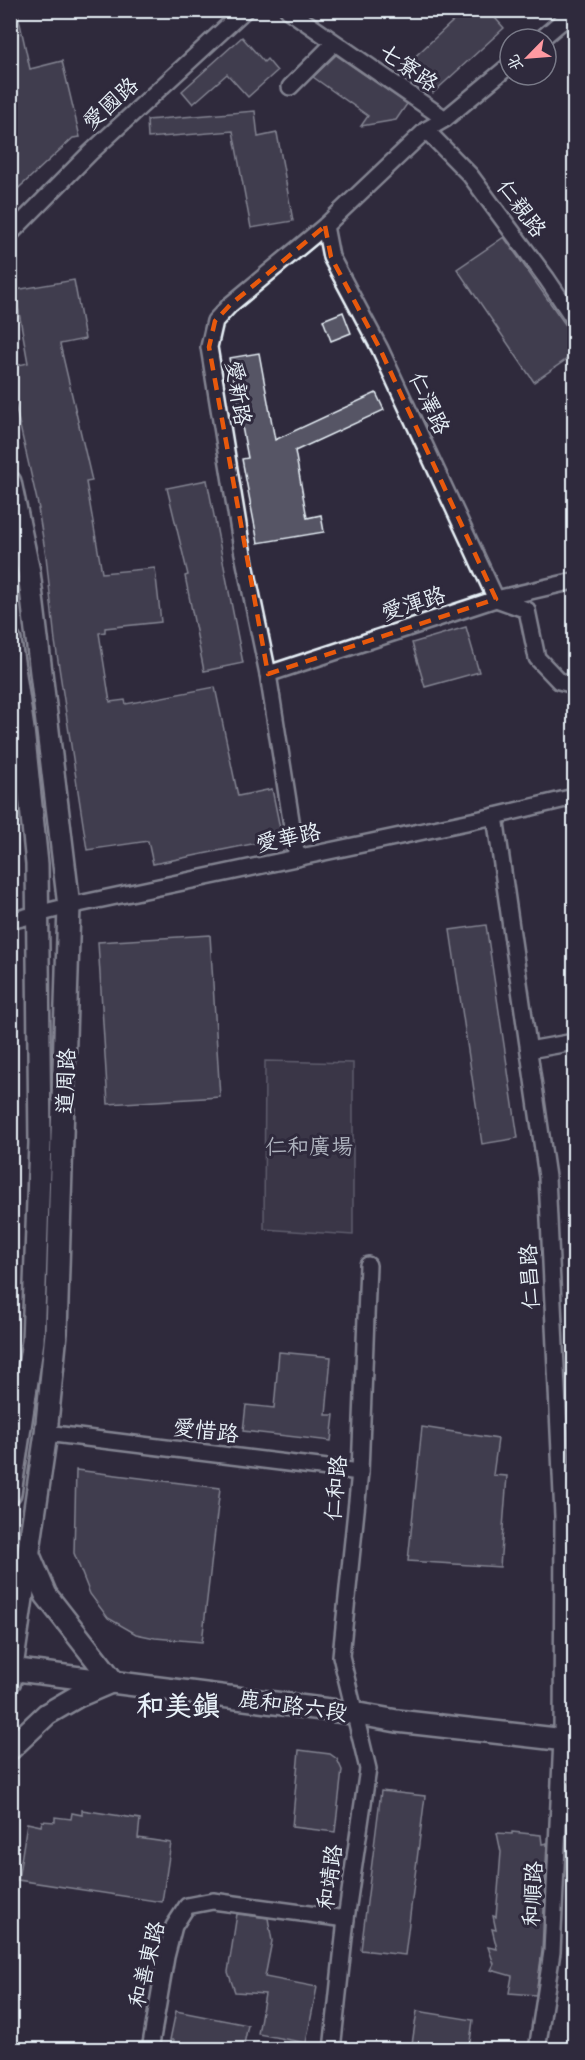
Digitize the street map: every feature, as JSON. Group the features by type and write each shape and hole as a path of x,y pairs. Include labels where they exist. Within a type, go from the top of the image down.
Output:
{"main road":[{"name":"道周路","path":"10,482 29,573 69,906 56,1333 46,1433 11,1673"},
{"name":"道周路","path":"10,641 23,729 37,864 40,1143 33,1341 10,1493"},
{"path":"10,1749 46,1714 78,1696 113,1681 46,1595 29,1555"},
{"name":"鹿和路六段","path":"11,1673 113,1681 397,1721 568,1740"}],"street":[{"name":"愛國路","path":"10,234 90,153 245,10"},
{"name":"七寮路","path":"288,10 445,119"},
{"path":"555,27 572,13"},
{"path":"290,87 334,43"},
{"name":"愛新路","path":"297,858 268,674 242,549 209,347 215,321 230,305 325,226 426,130 445,119 498,75"},
{"name":"仁親路","path":"426,130 470,175 574,319"},
{"name":"仁澤路","path":"325,226 331,256 380,349 496,599"},
{"name":"愛渾路","path":"268,674 496,599 574,580"},
{"path":"496,599 527,610 537,658 559,681 574,685"},
{"name":"愛華路","path":"10,921 69,906 495,816 574,797"},
{"name":"仁昌路","path":"495,816 547,1177 569,1516 568,1740"},
{"path":"529,1050 574,1042"},
{"name":"仁和路","path":"353,1713 341,1656 360,1472 368,1265"},
{"name":"愛惜路","path":"46,1433 360,1472"},
{"name":"和靖路","path":"332,2049 346,1918 368,1769 353,1713"},
{"name":"和順路","path":"537,2049 552,1952 568,1740"},
{"name":"和善東路","path":"150,2049 171,1936 174,1926 187,1906 213,1901 346,1918"}],"highlighted area":[{"path":"325,226 331,257 380,349 496,599 268,674 209,347 215,321 230,305"}],"green space":[{"name":"仁和廣場","path":"265,1061 353,1063 353,1235 264,1229"}],"building":[{"path":"10,10 17,10 30,69 62,61 80,137 73,138 10,196"},
{"path":"465,10 488,10 503,27 498,27 498,33 433,93 407,64"},
{"path":"242,37 264,62 267,59 277,71 248,97 227,74 193,104 182,91"},
{"path":"336,55 407,104 396,120 361,126 368,116 313,77"},
{"path":"255,111 258,137 277,133 293,221 251,228 233,131 148,138 147,120"},
{"path":"504,237 574,337 574,354 534,382 457,269"},
{"path":"74,280 85,339 60,344 92,481 86,482 102,573 155,568 161,622 105,628 105,632 99,633 110,702 125,700 126,704 215,687 238,796 272,789 282,838 153,864 148,841 87,850 55,641 39,509 10,383 10,367 28,363 15,290"},
{"path":"343,312 351,333 331,341 323,320"},
{"path":"259,353 275,440 376,393 384,410 295,451 307,518 321,515 324,532 258,543 242,459 248,458 229,358"},
{"path":"207,480 243,663 204,671 185,576 188,575 167,488"},
{"path":"466,627 479,672 425,687 412,643"},
{"path":"486,925 518,1138 482,1144 450,930"},
{"path":"210,935 220,1097 108,1104 98,942"},
{"path":"279,1352 331,1357 326,1415 334,1415 331,1441 243,1431 246,1405 274,1408"},
{"path":"422,1427 498,1439 493,1475 507,1476 500,1567 408,1561"},
{"path":"76,1470 220,1488 202,1642 136,1634 108,1618 90,1594 74,1553"},
{"path":"299,1750 330,1754 337,1759 342,1770 335,1832 292,1827"},
{"path":"381,1791 425,1796 405,1955 361,1950"},
{"path":"82,1810 140,1819 138,1838 171,1843 162,1902 18,1880 27,1823 41,1826 42,1821 55,1822 55,1817 71,1819 72,1813 82,1815"},
{"path":"512,1832 541,1835 542,1844 547,1843 542,1951 536,1995 509,1993 512,1976 491,1970 494,1964 488,1947 497,1949 492,1929 496,1930 493,1916 496,1917 501,1852 497,1833 512,1834"},
{"path":"237,1914 268,1918 272,1941 265,1977 317,1987 306,2043 258,2034 265,1994 235,1992 228,1972"},
{"path":"176,2011 248,2025 243,2049 172,2049 174,2040 170,2040"},
{"path":"417,2011 473,2020 469,2049 443,2049 412,2044"}],"district":[{"name":"和美鎮","path":"178,1705"}]}
